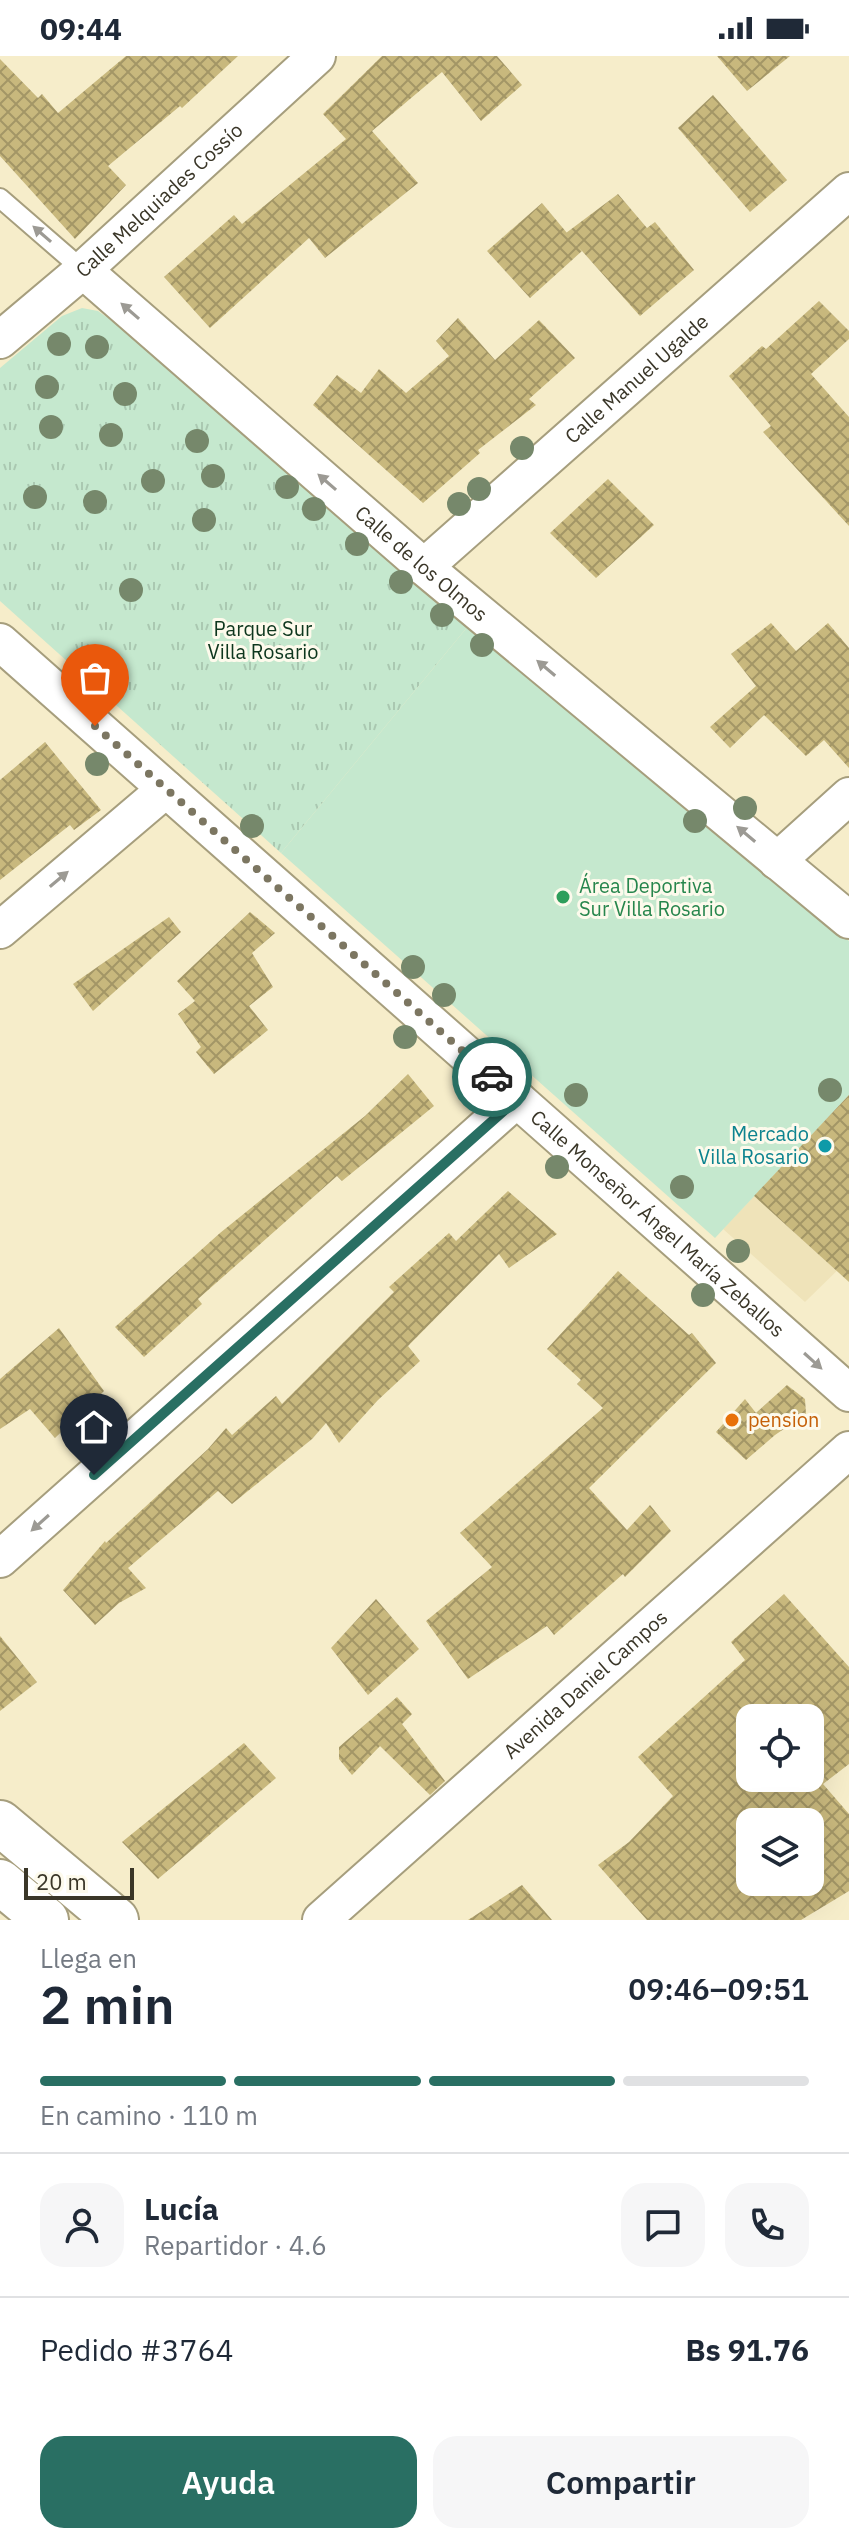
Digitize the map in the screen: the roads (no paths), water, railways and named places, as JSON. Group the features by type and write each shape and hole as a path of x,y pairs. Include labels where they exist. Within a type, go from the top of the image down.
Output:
{"main road":[{"path":"0,1823 116,1920"},
{"path":"0,1882 46,1920"}],"street":[{"name":"Calle Melquiades Cossío","path":"0,340 83,270 317,56"},
{"name":"Calle Manuel Ugalde","path":"424,567 849,191"},
{"name":"Calle de los Olmos","path":"83,270 424,567 849,920"},
{"name":"Calle Monseñor Ángel María Zeballos","path":"0,642 849,1393"},
{"path":"0,930 166,789"},
{"path":"777,861 849,796"},
{"path":"0,1559 517,1099"},
{"name":"Avenida Daniel Campos","path":"321,1920 849,1450"}],"lane":[{"name":"Calle de los Olmos","path":"0,198 83,270"}],"place":[{"name":"Área Deportiva Sur Villa Rosario","path":"563,897"},
{"name":"Mercado Villa Rosario","path":"825,1146"},
{"name":"pension","path":"732,1420"}],"park label":[{"name":"Parque Sur Villa Rosario","path":"263,640"}]}
